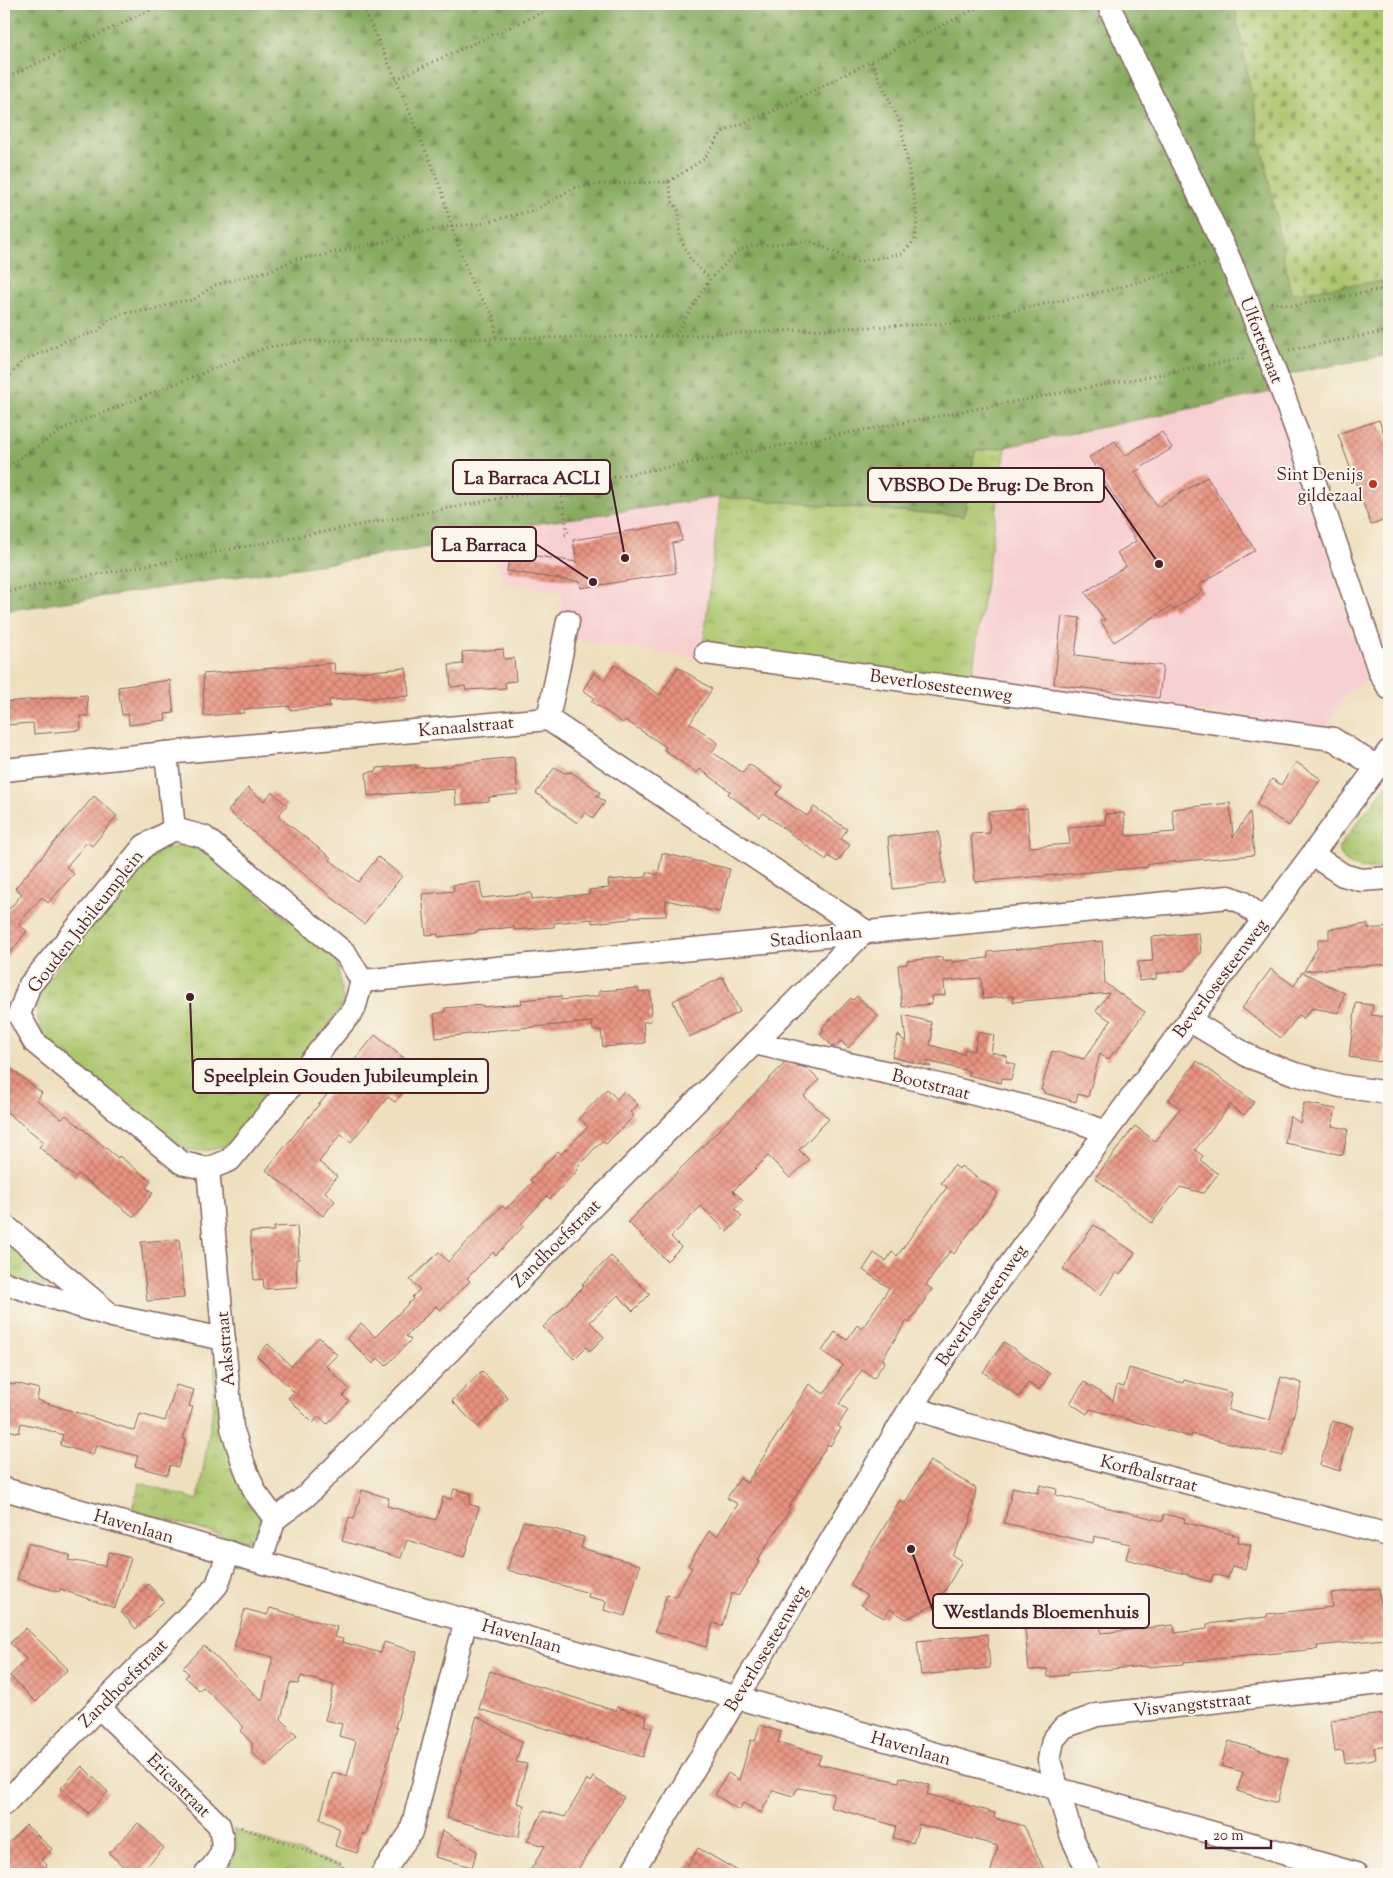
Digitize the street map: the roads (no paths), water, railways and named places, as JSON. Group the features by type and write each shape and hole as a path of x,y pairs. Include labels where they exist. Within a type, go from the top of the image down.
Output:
{"street":[{"name":"Ulfortstraat","path":"1108,4 1246,297 1268,354 1380,673 1389,688"},
{"path":"568,621 548,719 864,931"},
{"name":"Beverlosesteenweg","path":"630,1874 911,1407 969,1321 1106,1132 1383,759 1333,739 706,653"},
{"name":"Kanaalstraat","path":"4,770 166,753 548,719"},
{"path":"166,753 174,829 204,837 346,954 362,981 354,1009 307,1067 230,1160 208,1169"},
{"name":"Gouden Jubileumplein","path":"174,829 144,846 29,986 12,1015 34,1042 182,1163 208,1169"},
{"path":"1313,854 1343,875 1361,880 1389,878"},
{"name":"Stadionlaan","path":"362,981 1229,897 1242,902 1264,920"},
{"name":"Zandhoefstraat","path":"275,1518 305,1497 864,931"},
{"path":"1190,1020 1250,1057 1295,1074 1341,1086 1389,1093"},
{"name":"Bootstraat","path":"754,1043 907,1077 1066,1117 1106,1132"},
{"name":"Aakstraat","path":"208,1169 232,1428 244,1465 256,1492 275,1518"},
{"path":"4,1225 112,1316"},
{"path":"4,1283 112,1316 224,1339"},
{"name":"Korfbalstraat","path":"911,1407 973,1427 1389,1535"},
{"name":"Havenlaan","path":"4,1489 1357,1874"},
{"path":"260,1561 275,1518"},
{"name":"Zandhoefstraat","path":"4,1804 212,1590 223,1572 229,1552"},
{"name":"Havenlaan","path":"382,1874 411,1832 466,1620"},
{"name":"Visvangststraat","path":"1089,1874 1072,1836 1049,1760 1053,1740 1064,1727 1098,1715 1389,1682"},
{"name":"Ericastraat","path":"99,1707 218,1825 223,1837 223,1849 219,1861 206,1874"}],"place":[{"name":"Sint Denijs gildezaal","path":"1373,484"},
{"name":"La Barraca ACLI","path":"625,558"},
{"name":"VBSBO De Brug: De Bron","path":"1159,564"},
{"name":"La Barraca","path":"593,582"},
{"name":"Speelplein Gouden Jubileumplein","path":"190,997"},
{"name":"Westlands Bloemenhuis","path":"911,1549"}]}
